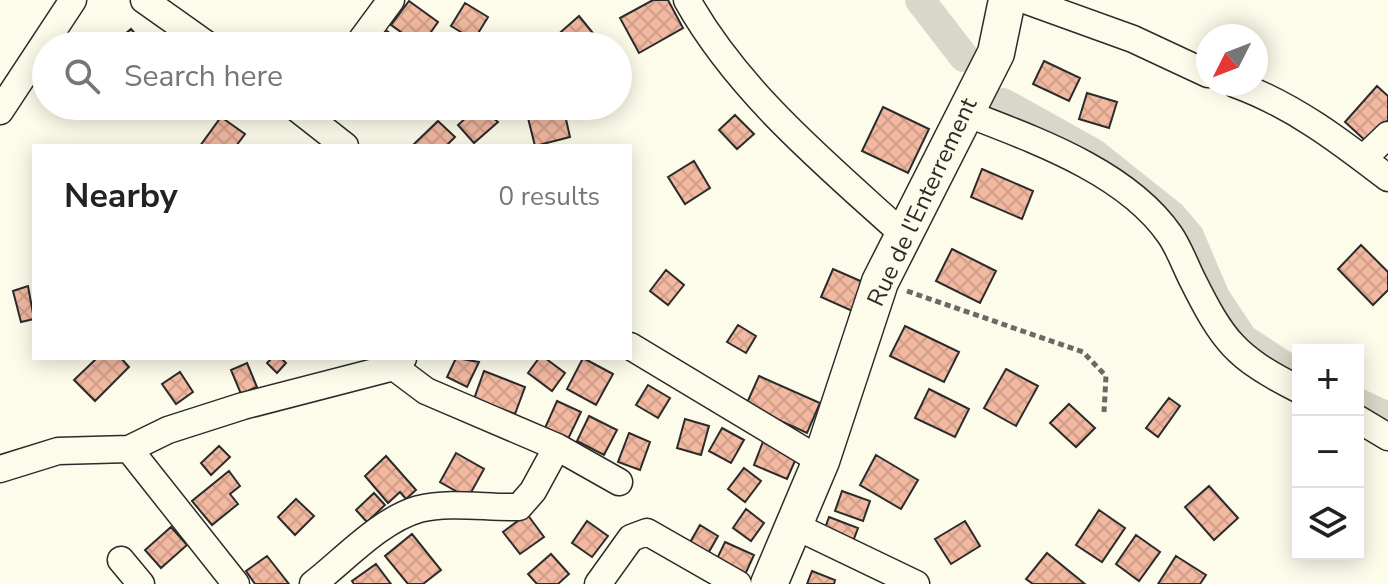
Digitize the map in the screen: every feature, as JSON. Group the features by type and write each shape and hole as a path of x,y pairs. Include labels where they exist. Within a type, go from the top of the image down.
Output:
{"street":[{"path":"52,32 73,0"},
{"path":"144,0 189,32"},
{"path":"367,32 391,0"},
{"path":"687,0 705,33 800,141 905,236"},
{"name":"Rue de l'Enterrement","path":"769,584 791,524 821,461 880,282 963,112 996,53 1007,0"},
{"path":"1025,0 1133,39 1196,68"},
{"path":"0,111 32,62"},
{"path":"1266,96 1326,130 1388,178"},
{"path":"963,112 1057,149 1129,193 1170,234 1217,328 1229,345 1258,369 1292,386"},
{"path":"317,120 343,144"},
{"path":"1363,159 1388,135"},
{"path":"632,347 821,461"},
{"path":"0,469 58,451 129,449 168,430 398,362 426,391 557,447 619,482"},
{"path":"1364,423 1388,437"},
{"path":"313,584 386,526 418,510 460,505 519,507 533,491 557,447"},
{"path":"129,449 236,584"},
{"path":"791,524 916,584"},
{"path":"598,584 631,538 647,532 738,584"},
{"path":"121,560 141,584"}],"path":[{"path":"880,282 1083,352 1106,376 1104,412"}],"building":[{"path":"653,0 668,0 683,28 639,53 632,40 632,32 628,32 620,18"},
{"path":"409,1 438,22 431,32 401,32 391,25"},
{"path":"465,3 488,17 479,32 461,32 451,26"},
{"path":"579,16 592,32 561,32"},
{"path":"1044,61 1080,78 1069,101 1033,84"},
{"path":"1377,86 1388,96 1388,120 1368,143 1345,122"},
{"path":"1087,93 1117,102 1109,128 1079,119"},
{"path":"883,107 929,129 908,173 862,151"},
{"path":"735,115 754,134 737,149 719,130"},
{"path":"219,120 225,120 245,134 238,144 201,144"},
{"path":"464,120 498,122 474,143 458,125"},
{"path":"528,120 566,120 570,137 534,144"},
{"path":"438,121 455,137 448,144 414,144"},
{"path":"694,161 710,188 685,204 668,177"},
{"path":"982,169 1033,191 1022,219 971,197"},
{"path":"1361,245 1388,272 1388,290 1373,305 1338,269"},
{"path":"952,249 996,271 980,303 936,281"},
{"path":"833,269 872,286 859,314 821,297"},
{"path":"666,270 684,285 668,305 650,291"},
{"path":"28,286 32,319 21,322 13,291"},
{"path":"738,325 756,336 746,353 727,342"},
{"path":"905,326 959,352 944,382 890,356"},
{"path":"95,360 123,360 129,367 95,401 74,380"},
{"path":"283,360 286,363 277,373 267,363"},
{"path":"455,360 479,362 467,387 447,377"},
{"path":"538,360 548,360 565,373 552,391 528,373"},
{"path":"582,360 613,374 596,405 567,389"},
{"path":"247,363 257,387 241,394 231,370"},
{"path":"1006,369 1038,386 1016,426 984,408"},
{"path":"484,371 525,387 515,414 474,399"},
{"path":"180,372 193,392 176,404 162,384"},
{"path":"759,376 820,403 807,433 746,405"},
{"path":"648,385 670,398 658,418 636,405"},
{"path":"929,389 969,409 955,437 915,418"},
{"path":"1169,398 1180,406 1158,437 1146,428"},
{"path":"557,401 581,412 568,439 545,428"},
{"path":"1069,404 1095,428 1076,447 1050,423"},
{"path":"589,416 617,430 604,455 577,441"},
{"path":"685,419 709,426 701,455 677,448"},
{"path":"722,428 744,440 731,463 709,451"},
{"path":"629,433 650,442 640,470 618,462"},
{"path":"764,439 798,454 787,479 754,465"},
{"path":"219,446 230,457 211,475 201,463"},
{"path":"456,453 484,469 468,498 440,482"},
{"path":"876,455 918,480 901,509 860,485"},
{"path":"386,456 416,490 406,499 400,492 388,503 365,476"},
{"path":"744,468 761,481 745,502 728,489"},
{"path":"229,471 240,486 230,494 238,504 212,525 192,501"},
{"path":"1209,486 1238,518 1214,540 1185,507"},
{"path":"842,491 870,501 863,521 835,511"},
{"path":"374,493 385,505 367,522 356,510"},
{"path":"296,499 314,516 295,535 278,517"},
{"path":"746,509 764,523 751,541 733,528"},
{"path":"1099,510 1125,528 1102,562 1076,545"},
{"path":"527,514 544,537 520,554 503,532"},
{"path":"829,517 858,528 852,544 823,534"},
{"path":"587,521 608,536 592,557 572,543"},
{"path":"965,521 980,546 951,564 935,539"},
{"path":"700,525 718,536 706,557 688,546"},
{"path":"171,527 187,545 161,568 145,550"},
{"path":"412,534 441,570 423,584 408,584 385,556"},
{"path":"1136,535 1160,552 1139,581 1116,564"},
{"path":"725,542 754,555 743,579 714,565"},
{"path":"1047,553 1085,584 1033,584 1026,579"},
{"path":"551,554 569,574 558,584 537,584 528,574"},
{"path":"267,556 289,584 255,584 246,571"},
{"path":"1176,556 1206,575 1200,584 1158,584"},
{"path":"376,564 391,584 354,584 352,581"},
{"path":"812,571 835,580 834,584 807,584"}],"waterway":[{"path":"920,0 964,57"},
{"path":"1003,103 1093,153 1172,216 1189,236 1215,297 1243,339 1292,371"},
{"path":"1364,406 1388,417"}]}
